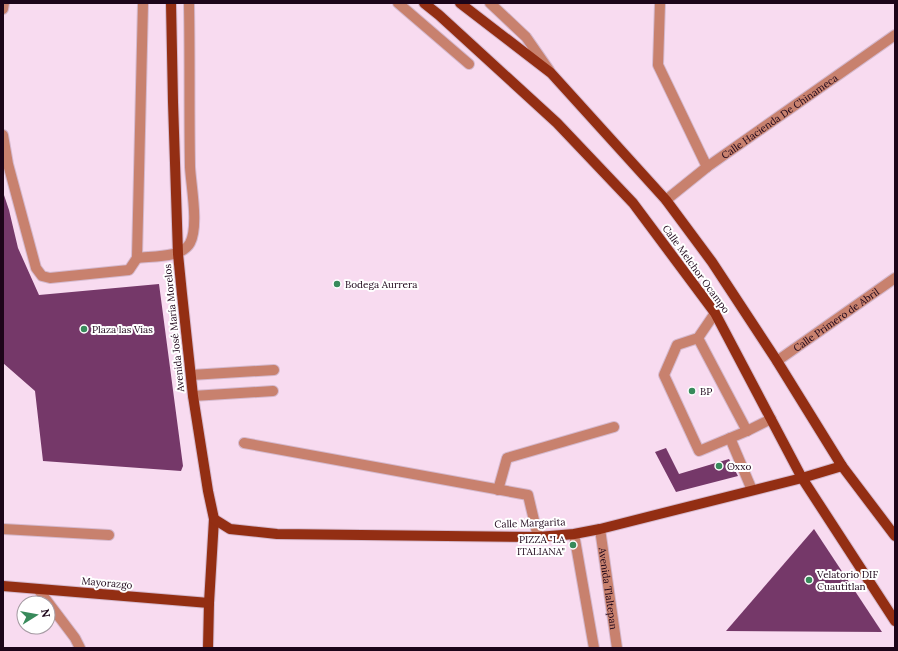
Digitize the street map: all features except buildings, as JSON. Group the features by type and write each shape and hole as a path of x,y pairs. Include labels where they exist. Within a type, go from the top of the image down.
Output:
{"main road":[{"name":"Avenida José María Morelos","path":"171,3 178,254 193,396 208,491 214,519 208,648"},
{"name":"Calle Melchor Ocampo","path":"424,3 440,15 557,123 633,203 716,313 802,478 895,621"},
{"name":"Calle Melchor Ocampo","path":"460,3 551,73 666,200 712,262 778,361 842,466 893,530"},
{"name":"Calle Margarita","path":"214,519 230,529 277,534 538,537 574,534 600,529 802,478 842,466"},
{"name":"Mayorazgo","path":"3,586 209,603"}],"street":[{"path":"3,9 4,3"},
{"path":"3,135 8,164 36,268 42,276 50,278 129,270 137,258 143,3"},
{"path":"137,258 178,254 190,243 193,231 194,209 190,175 189,3"},
{"path":"398,3 469,64"},
{"name":"Calle Melchor Ocampo","path":"490,3 526,37 551,73"},
{"path":"660,3 658,65 707,167"},
{"name":"Calle Hacienda De Chinameca","path":"666,200 707,167 895,35"},
{"name":"Calle Primero de Abril","path":"778,361 895,278"},
{"path":"716,313 698,338 677,345 664,375 699,451 747,431 771,418"},
{"path":"698,338 747,431"},
{"path":"191,374 274,370"},
{"path":"193,396 273,391"},
{"path":"498,490 507,458 614,427"},
{"path":"730,438 752,490"},
{"path":"244,443 528,495 538,537"},
{"path":"3,529 109,535"},
{"name":"Avenida Tlaltepan","path":"600,529 617,648"},
{"path":"574,534 594,648"},
{"path":"38,589 75,638 80,648"}],"place":[{"name":"Bodega Aurrera","path":"337,284"},
{"name":"Plaza las Vias","path":"84,329"},
{"name":"BP","path":"692,391"},
{"name":"Oxxo","path":"719,466"},
{"name":"PIZZA \"LA ITALIANA\"","path":"573,545"},
{"name":"Velatorio DIF Cuautitlan","path":"809,580"}]}
